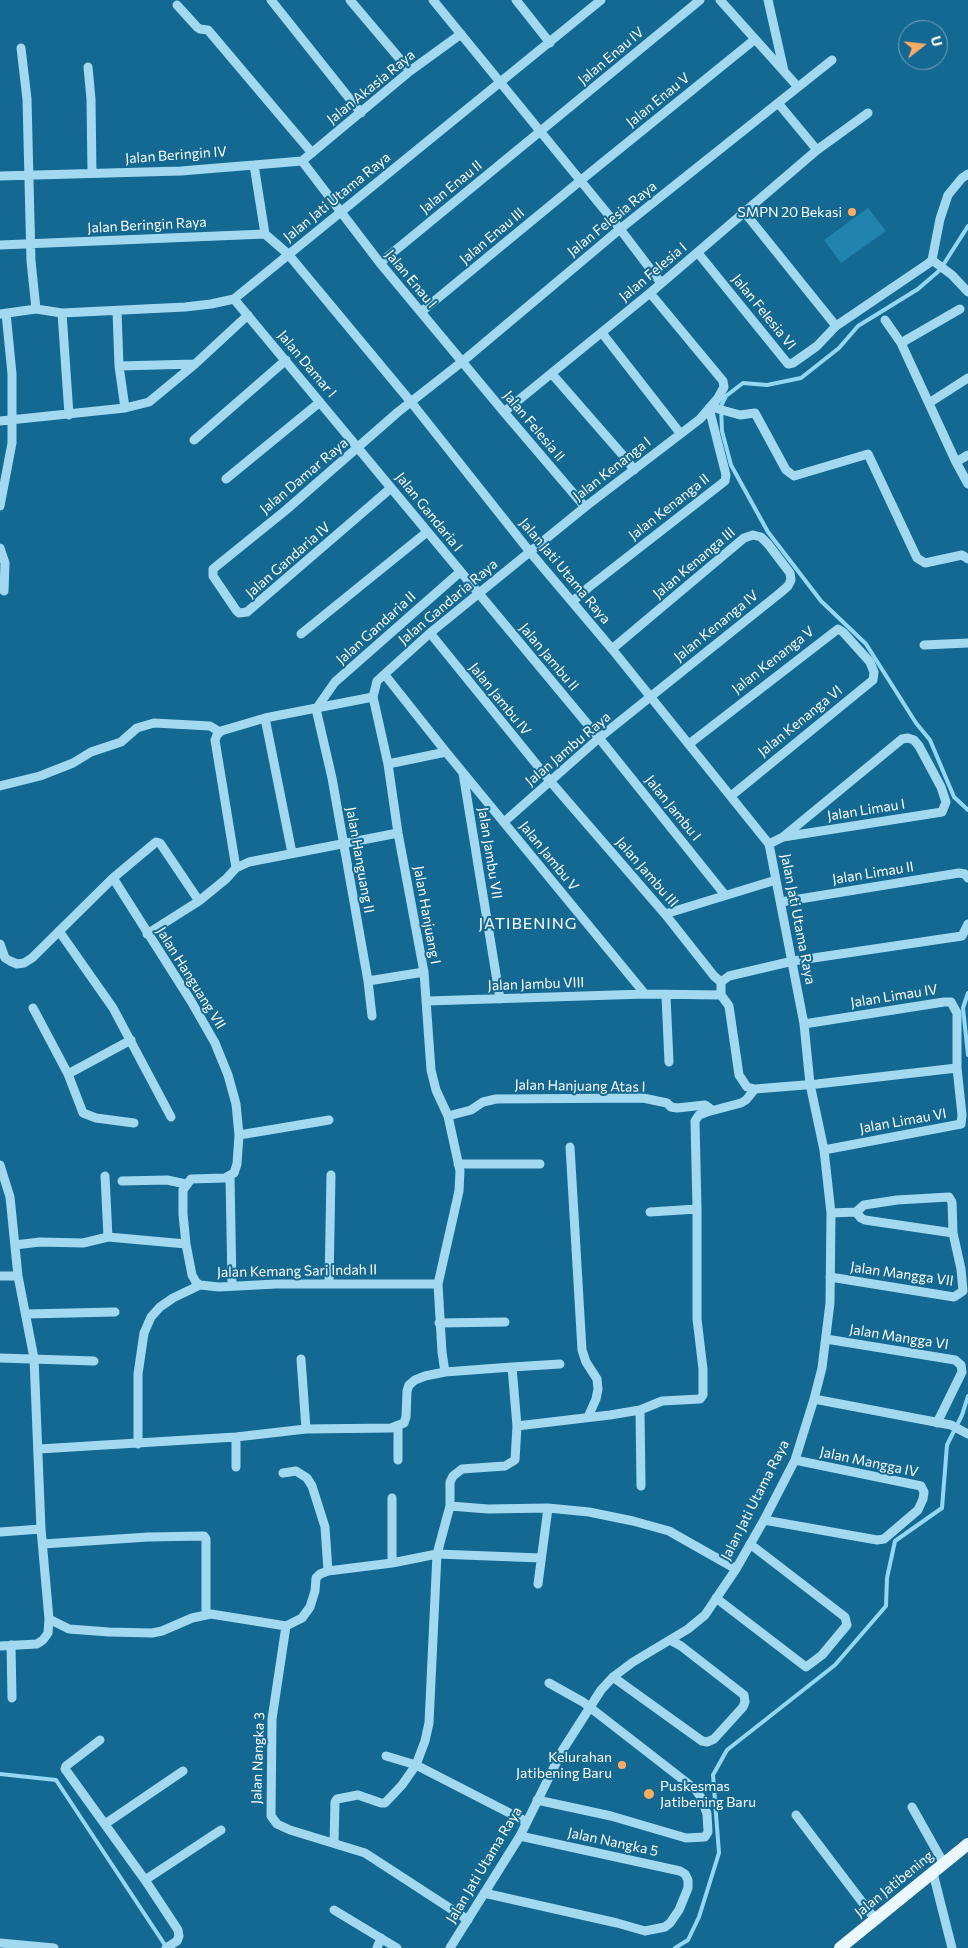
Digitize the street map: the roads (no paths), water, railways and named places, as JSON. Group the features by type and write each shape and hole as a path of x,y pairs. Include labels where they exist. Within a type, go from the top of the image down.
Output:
{"main road":[{"name":"Jalan Jatibening","path":"840,1948 968,1844"}],"street":[{"path":"271,0 361,113"},
{"path":"350,0 410,71"},
{"path":"432,0 620,229 661,283"},
{"path":"516,0 550,43"},
{"name":"Jalan Enau IV","path":"540,132 700,0"},
{"path":"720,0 798,87"},
{"path":"768,0 784,71"},
{"name":"Jalan Jati Utama Raya","path":"450,1948 520,1836 562,1752 589,1706 613,1677 633,1662 688,1629 705,1615 736,1569 795,1460 822,1368 830,1303 831,1213 824,1150 810,1084 804,1024 769,844 612,649 530,552 411,402 288,254 550,43 598,1"},
{"path":"177,4 197,27 208,30 312,153"},
{"name":"Jalan Akasia Raya","path":"302,162 410,71 461,34"},
{"name":"Jalan Enau V","path":"580,181 754,40"},
{"path":"21,48 27,99 30,244 36,309"},
{"name":"Jalan Felesia Raya","path":"411,402 463,361 620,229 832,60"},
{"path":"88,67 91,99 92,173"},
{"path":"778,103 817,150"},
{"name":"Jalan Felesia I","path":"504,412 698,253 817,150 868,113"},
{"name":"Jalan Enau II","path":"380,263 540,132"},
{"path":"302,162 341,212"},
{"name":"Jalan Beringin IV","path":"0,176 181,171 302,162"},
{"path":"0,506 12,443 12,374 3,313 36,309 62,313 185,307 234,299 288,254 265,234 254,165"},
{"path":"935,263 940,219 948,195 962,178 968,174"},
{"name":"Jalan Enau III","path":"421,312 580,181"},
{"name":"Jalan Enau I","path":"341,212 380,263 463,361"},
{"path":"745,213 836,326 926,266 935,263"},
{"name":"Jalan Beringin Raya","path":"0,245 265,234"},
{"name":"Jalan Felesia VI","path":"698,253 788,364 796,361 817,346 836,326"},
{"path":"935,263 952,275 968,292"},
{"path":"650,293 723,381 724,387 713,405 740,416 756,413 786,470 794,476 868,454 917,558 925,563 962,555 968,559"},
{"name":"Jalan Damar I","path":"234,299 358,449"},
{"path":"901,343 960,309"},
{"path":"117,311 120,366 125,408"},
{"path":"62,313 68,415"},
{"path":"0,422 125,408 149,402 195,364 248,315"},
{"path":"884,320 901,343 968,484"},
{"path":"602,333 680,433"},
{"path":"194,440 286,360"},
{"name":"Jalan Felesia II","path":"463,361 585,506"},
{"path":"120,366 195,364"},
{"path":"552,374 634,470"},
{"path":"929,403 968,378"},
{"path":"226,479 320,402"},
{"name":"Jalan Damar Raya","path":"213,569 358,449 411,402"},
{"name":"Jalan Kenanga I","path":"530,552 585,506 700,419 713,405"},
{"name":"Jalan Kenanga II","path":"573,602 589,587 724,481 726,475 713,405"},
{"name":"Jalan Gandaria I","path":"358,449 478,593"},
{"path":"956,462 968,454"},
{"name":"Jalan Gandaria IV","path":"213,569 213,576 236,610 240,613 247,612 392,488"},
{"path":"301,634 427,532"},
{"name":"Jalan Kenanga III","path":"612,649 744,538 753,535 761,537 790,573"},
{"path":"0,548 5,563 4,591"},
{"name":"Jalan Gandaria Raya","path":"385,675 478,593 530,552"},
{"name":"Jalan Gandaria II","path":"316,709 335,682 460,572"},
{"name":"Jalan Kenanga IV","path":"650,696 788,586 791,580 790,573"},
{"name":"Jalan Jambu II","path":"478,593 599,738"},
{"name":"Jalan Kenanga V","path":"689,744 838,628 870,662"},
{"name":"Jalan Jambu IV","path":"430,634 550,781"},
{"path":"924,645 968,643"},
{"name":"Jalan Kenanga VI","path":"731,796 873,680 874,672 870,662"},
{"path":"236,868 215,740 218,734 265,718 373,697 377,681 385,675"},
{"name":"Jalan Jambu V","path":"385,675 645,994"},
{"name":"Jalan Jambu Raya","path":"504,822 599,738 650,696"},
{"name":"Jalan Hanjuang I","path":"373,697 388,764 398,833 424,972 431,1070 436,1090 448,1116 458,1164 458,1192 438,1284 439,1323 445,1372"},
{"name":"Jalan Hanguang II","path":"316,709 332,778 368,981 372,1016"},
{"path":"265,718 292,853"},
{"path":"0,786 40,776 73,763 91,752 121,742 137,728 154,723 210,726 218,734"},
{"name":"Jalan Jambu I","path":"599,738 725,895"},
{"name":"Jalan Limau I","path":"902,739 914,740 919,746 946,802 942,812 783,837 902,739"},
{"path":"388,764 446,752"},
{"name":"Jalan Jambu VII","path":"462,770 500,999"},
{"name":"Jalan Jambu III","path":"550,781 721,982"},
{"path":"147,934 199,901 226,879 236,868 249,862 398,833"},
{"path":"769,844 783,837"},
{"path":"0,944 5,958 17,964 24,963 32,958 113,878 152,845 160,843 199,901"},
{"name":"Jalan Limau II","path":"781,902 959,873 965,874 968,878"},
{"name":"Jalan Hanguang VII","path":"113,878 147,934 191,1000 215,1044 228,1075 234,1097 238,1135 237,1164 234,1173 230,1176 232,1286"},
{"path":"665,914 776,880"},
{"path":"957,1068 810,1084 746,1088 741,1081 729,1006 722,995 721,982 729,976 792,961 962,936 968,924"},
{"path":"59,931 113,1008 171,1117"},
{"path":"368,981 424,972"},
{"path":"645,994 666,996 722,995"},
{"name":"Jalan Jambu VIII","path":"427,1001 645,994"},
{"path":"666,996 669,1062"},
{"name":"Jalan Limau IV","path":"804,1024 951,1002 957,1013 957,1068"},
{"path":"33,1008 68,1074 83,1113 96,1118 134,1123"},
{"path":"68,1074 131,1040"},
{"name":"Jalan Limau VI","path":"824,1150 961,1124 962,1115 957,1068"},
{"path":"518,1426 640,1410 662,1401 700,1398 703,1396 703,1369 697,1319 695,1121 699,1115 746,1100 755,1088"},
{"name":"Jalan Hanjuang Atas I","path":"448,1116 471,1110 483,1102 496,1099 643,1098 667,1103 671,1107 676,1108 705,1105 712,1110"},
{"path":"238,1135 329,1120"},
{"path":"570,1147 582,1350 586,1362 597,1379 598,1389 588,1418"},
{"path":"458,1164 540,1164"},
{"path":"0,1165 10,1197 18,1276 34,1358 48,1619 48,1633 37,1644 0,1646"},
{"path":"329,1284 331,1175"},
{"path":"105,1176 108,1238"},
{"path":"122,1181 189,1181 230,1176"},
{"name":"Jalan Kemang Sari Indah II","path":"189,1181 183,1190 186,1244 192,1275 200,1285 438,1284"},
{"path":"831,1213 856,1212 864,1205 897,1200 949,1197 952,1202 953,1233 865,1220 856,1212"},
{"path":"650,1212 697,1209"},
{"name":"Jalan Mangga VII","path":"830,1277 954,1297 963,1291 961,1269 953,1233"},
{"path":"15,1245 40,1242 83,1243 108,1238 186,1244"},
{"path":"0,1276 18,1276"},
{"path":"138,1444 138,1374 144,1333 152,1317 160,1308 173,1298 200,1285"},
{"path":"26,1314 115,1312"},
{"path":"439,1323 505,1322"},
{"name":"Jalan Mangga VI","path":"826,1339 955,1360 961,1365 962,1372 937,1423"},
{"path":"0,1358 94,1361"},
{"path":"301,1359 306,1429"},
{"path":"39,1450 236,1437 306,1429 391,1428 404,1423 407,1391 409,1385 415,1380 445,1372 502,1366 560,1364"},
{"path":"334,1843 334,1802 337,1799 358,1795 383,1803 402,1785 416,1765 425,1741 429,1723 437,1554 450,1506 450,1482 453,1476 462,1469 505,1466 515,1460 518,1426 512,1366"},
{"path":"814,1399 951,1425 965,1432"},
{"path":"640,1410 640,1486"},
{"path":"398,1426 398,1460"},
{"path":"236,1437 236,1467"},
{"name":"Jalan Mangga IV","path":"764,1520 877,1540 888,1537 918,1510 923,1499 923,1488 795,1460"},
{"path":"283,1473 296,1472 307,1478 312,1486 325,1527 328,1571"},
{"path":"392,1498 392,1563"},
{"path":"450,1506 488,1509 548,1508 589,1512 652,1525 669,1531 736,1569"},
{"path":"538,1584 548,1508"},
{"path":"0,1532 42,1529"},
{"path":"43,1544 148,1537 204,1536 206,1539 206,1616"},
{"path":"716,1598 806,1667 822,1655 847,1625 845,1617 750,1544"},
{"path":"48,1619 68,1629 152,1633 162,1631 192,1618 211,1614 286,1626 302,1618 310,1608 315,1591 316,1578 328,1571 392,1563 437,1554 541,1558"},
{"name":"Jalan Nangka 3","path":"286,1626 272,1719 271,1816 277,1824 290,1830 365,1853 468,1920"},
{"path":"613,1677 702,1741 707,1742 714,1739 743,1707 746,1702 744,1695 670,1640"},
{"path":"11,1645 12,1698"},
{"path":"537,1800 617,1818 686,1838 705,1837 708,1832 707,1814 702,1799 695,1789 589,1706 549,1683"},
{"path":"100,1740 66,1766 65,1769 145,1880 178,1930 179,1936 177,1941 166,1948"},
{"path":"386,1756 416,1765 527,1822"},
{"path":"105,1824 184,1771"},
{"path":"912,1807 944,1864"},
{"path":"796,1815 875,1918"},
{"path":"145,1880 221,1830"},
{"name":"Jalan Nangka 5","path":"484,1893 645,1931 668,1925 679,1910 688,1888 688,1880 685,1874 680,1871 520,1836"},
{"path":"932,1873 952,1948"},
{"path":"334,1910 397,1948"},
{"path":"377,1948 381,1938"},
{"path":"0,1943 54,1948"}],"waterway":[{"path":"968,226 940,270 918,289 858,326 839,348 801,378 767,385 743,383 726,396 721,406 722,431 731,465 768,532 821,601 866,644 916,723 930,740 954,797 968,810"},
{"path":"968,993 963,1008 968,1055"},
{"path":"675,1948 688,1940 699,1917 719,1853 713,1775 727,1750 835,1665 886,1606 887,1578 895,1541 942,1508 947,1445 962,1415 968,1396"},
{"path":"0,1774 56,1780 167,1948"}],"place":[{"name":"SMPN 20 Bekasi","path":"852,212"},
{"name":"Kelurahan Jatibening Baru","path":"622,1765"},
{"name":"Puskesmas Jatibening Baru","path":"649,1794"}],"district":[{"name":"JATIBENING","path":"528,924"}]}
